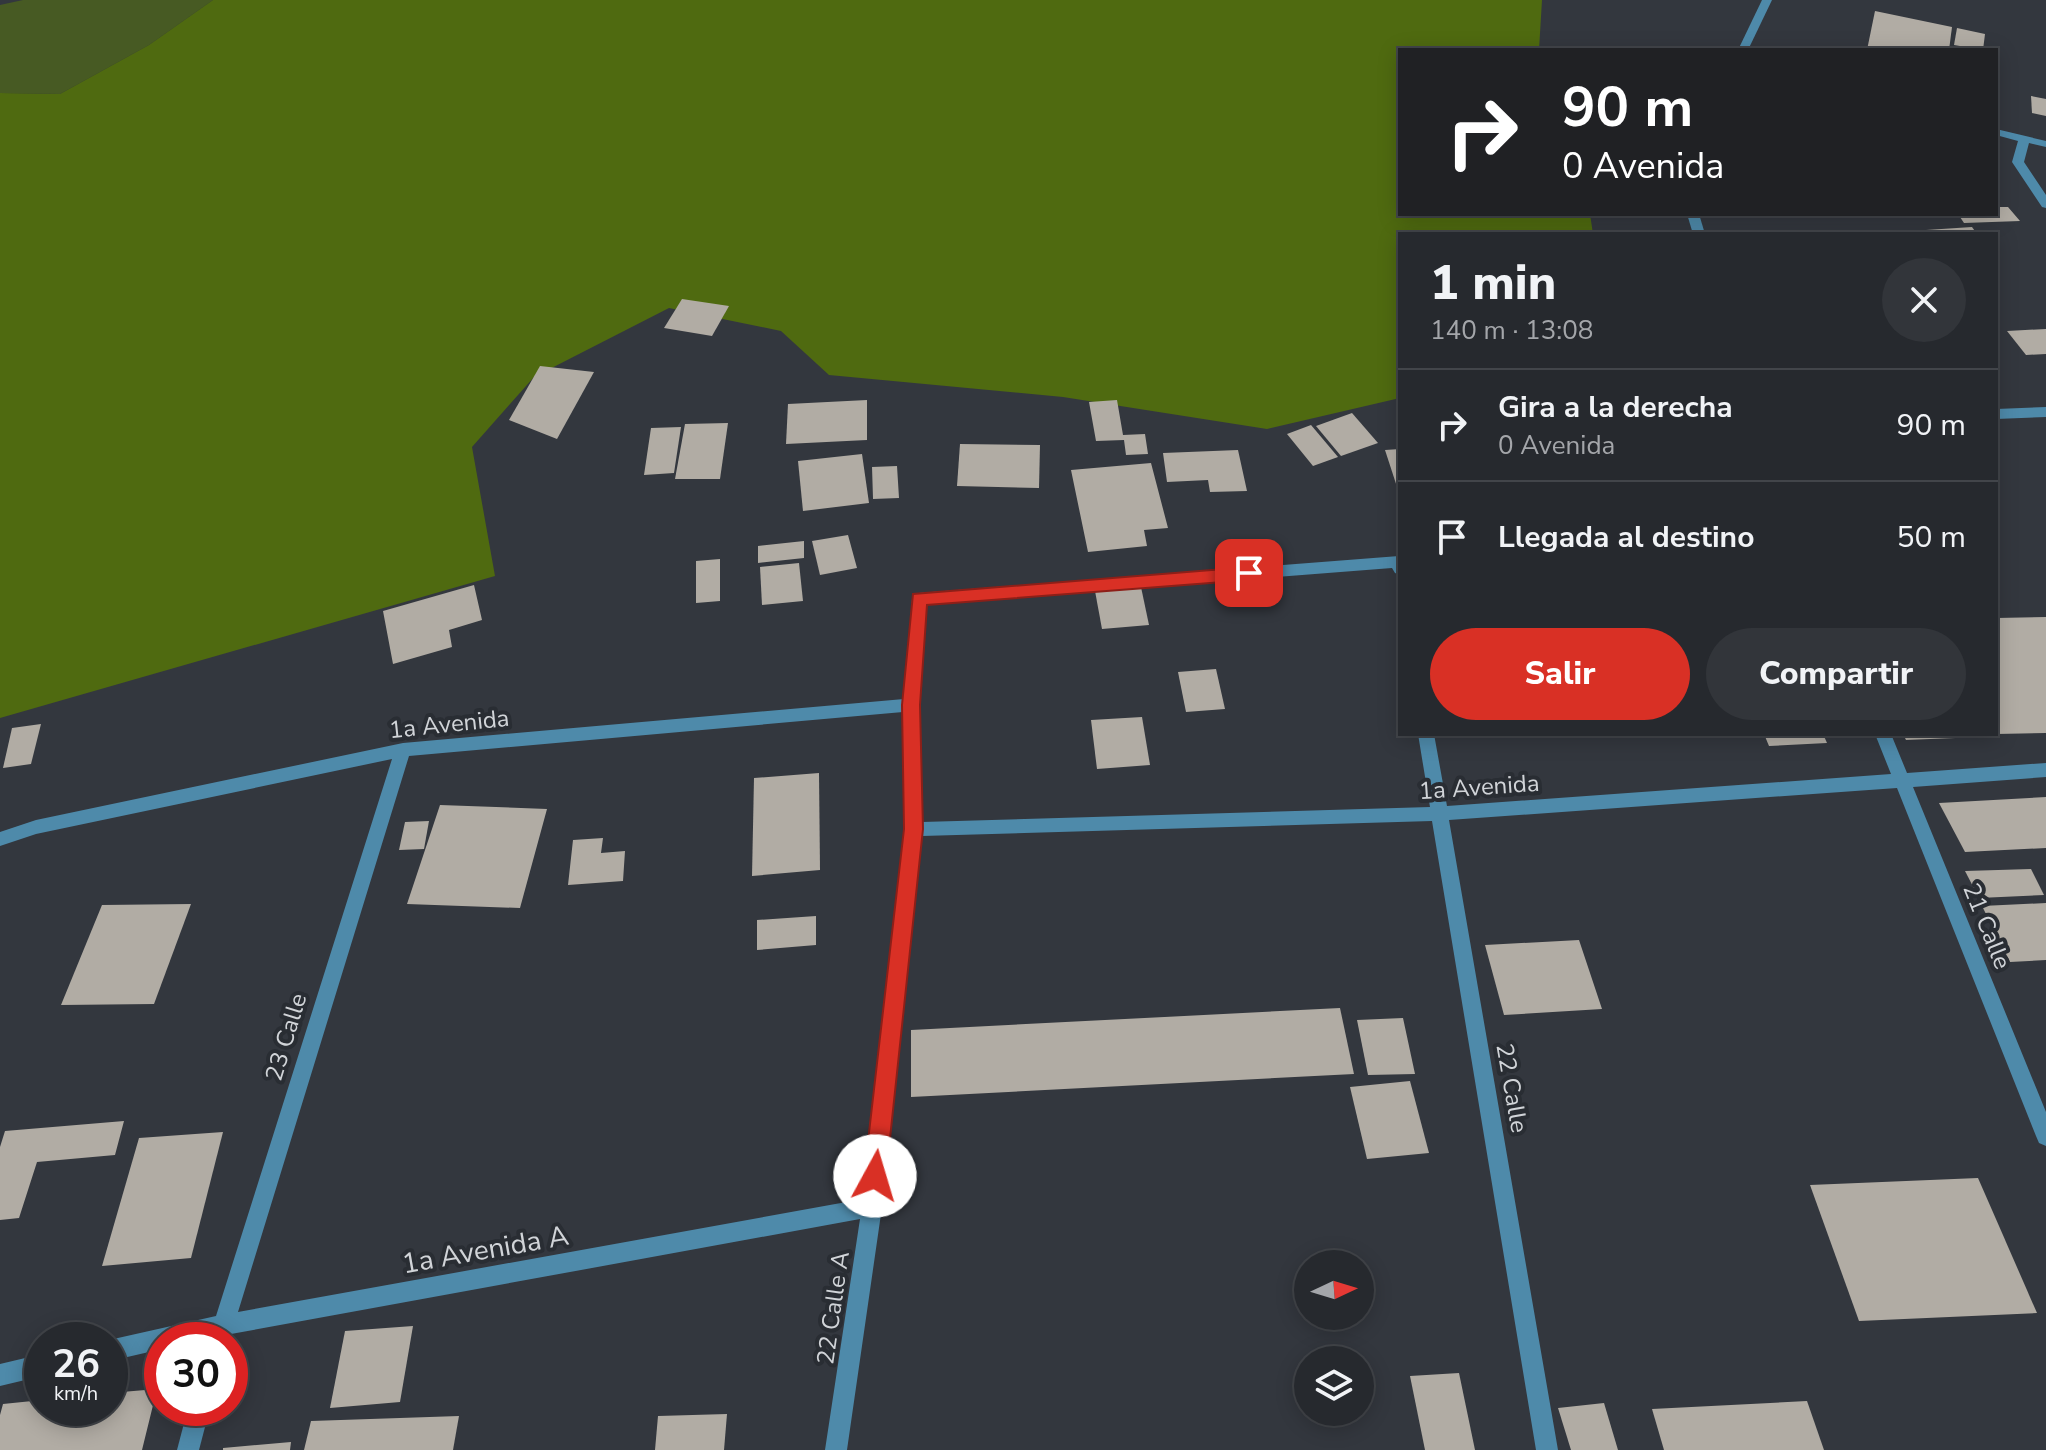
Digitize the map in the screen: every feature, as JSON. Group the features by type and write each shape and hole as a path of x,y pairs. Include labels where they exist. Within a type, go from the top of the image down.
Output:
{"street":[{"path":"1744,48 1767,0"},
{"path":"1998,132 2046,144"},
{"path":"2024,139 2018,162 2046,204"},
{"path":"1998,414 2046,412"},
{"name":"22 Calle A","path":"836,1450 872,1207 914,829 911,705 919,599 1398,565"},
{"name":"1a Avenida","path":"0,839 36,827 403,750 911,705"},
{"name":"22 Calle","path":"1426,736 1547,1450"},
{"name":"21 Calle","path":"1884,736 2046,1136"},
{"name":"23 Calle","path":"224,1322 403,750"},
{"name":"1a Avenida","path":"914,829 1439,814 2046,770"},
{"name":"1a Avenida A","path":"248,1328 872,1207"},
{"path":"0,1375 24,1369"},
{"path":"188,1450 194,1426"}],"green space":[{"path":"23,0 213,0 149,45 60,94 0,93 0,5"},
{"path":"213,0 1542,0 1539,48 1398,48 1398,216 1590,216 1593,232 1398,232 1398,398 1267,429 1063,397 829,375 781,331 669,308 534,377 472,447 495,576 0,718 0,93 60,94 149,45"}],"building":[{"path":"1875,11 1952,27 1949,48 1867,48"},
{"path":"1957,28 1985,34 1983,48 1954,45"},
{"path":"2031,96 2046,99 2046,116 2032,113"},
{"path":"1998,207 2008,207 2020,221 1964,223 1959,216 1998,216"},
{"path":"1972,227 1976,232 1928,232 1926,230"},
{"path":"682,299 729,306 712,336 664,328"},
{"path":"2046,329 2046,354 2026,355 2007,331"},
{"path":"540,366 594,372 557,439 509,420"},
{"path":"867,400 867,440 786,444 788,404"},
{"path":"1117,400 1123,435 1145,434 1148,454 1126,455 1124,440 1096,441 1089,402"},
{"path":"1352,413 1378,443 1341,456 1316,426"},
{"path":"728,423 720,479 675,479 685,424"},
{"path":"1311,425 1338,457 1313,466 1287,434"},
{"path":"681,427 674,473 644,475 651,428"},
{"path":"960,444 1040,445 1039,488 957,486"},
{"path":"1398,449 1398,490 1385,450"},
{"path":"1238,450 1247,491 1210,492 1208,480 1167,482 1163,453"},
{"path":"862,454 869,503 803,511 798,461"},
{"path":"1151,463 1168,528 1144,530 1147,546 1088,552 1071,470"},
{"path":"897,466 899,498 873,499 872,467"},
{"path":"848,535 857,568 820,575 812,541"},
{"path":"804,541 804,558 758,563 758,546"},
{"path":"720,559 720,601 696,603 696,561"},
{"path":"799,563 803,601 762,605 760,567"},
{"path":"474,585 482,620 449,630 452,647 393,664 383,611"},
{"path":"1141,587 1149,625 1102,629 1095,591"},
{"path":"2046,617 2046,733 1998,734 1998,618"},
{"path":"1216,669 1225,709 1186,712 1178,672"},
{"path":"1142,717 1150,765 1097,769 1091,720"},
{"path":"41,724 31,764 3,768 12,728"},
{"path":"1765,736 1824,736 1827,743 1769,746"},
{"path":"1904,736 1980,737 1906,740"},
{"path":"819,773 820,870 752,876 754,778"},
{"path":"2046,797 2046,848 1965,852 1939,803"},
{"path":"440,805 547,809 520,908 407,904"},
{"path":"429,821 424,849 399,850 405,822"},
{"path":"603,838 601,853 625,851 623,881 568,885 573,840"},
{"path":"2031,869 2044,895 1979,898 1965,871"},
{"path":"2046,903 2046,960 2010,962 1982,906"},
{"path":"191,904 154,1004 61,1005 102,905"},
{"path":"816,916 816,945 757,950 757,920"},
{"path":"1579,940 1602,1009 1504,1015 1485,945"},
{"path":"1340,1008 1354,1074 911,1097 911,1030"},
{"path":"1403,1018 1415,1074 1368,1075 1357,1020"},
{"path":"1410,1081 1429,1153 1367,1159 1350,1087"},
{"path":"124,1121 115,1155 37,1162 19,1218 0,1220 0,1147 5,1131"},
{"path":"223,1132 191,1258 102,1266 139,1138"},
{"path":"1978,1178 2037,1313 1859,1321 1810,1185"},
{"path":"413,1326 400,1402 330,1408 345,1331"},
{"path":"1459,1373 1475,1450 1425,1450 1410,1376"},
{"path":"144,1390 144,1426 148,1426 142,1450 0,1450 3,1404 24,1402 24,1426 128,1426 128,1391"},
{"path":"1807,1401 1824,1450 1664,1450 1652,1409"},
{"path":"1604,1403 1618,1450 1571,1450 1558,1408"},
{"path":"727,1414 724,1450 655,1450 658,1416"},
{"path":"459,1416 453,1450 304,1450 311,1421"},
{"path":"291,1442 290,1450 223,1450 223,1448"}],"route":[{"path":"875,1176 914,829 911,705 919,599 1249,573"}]}
